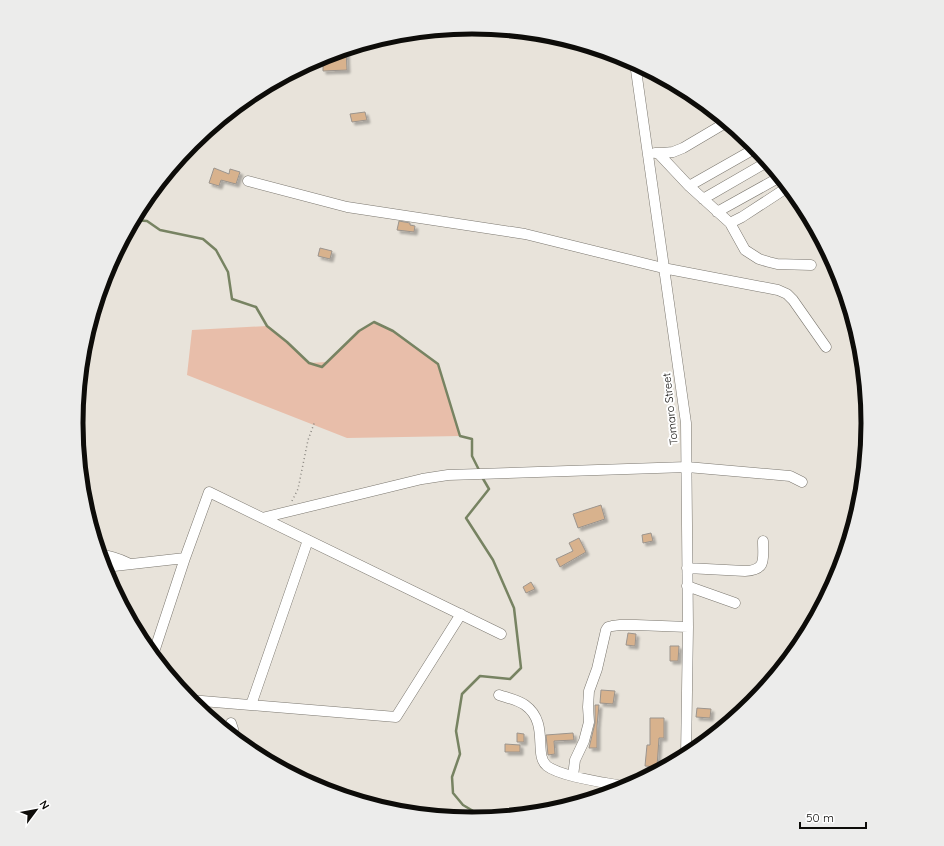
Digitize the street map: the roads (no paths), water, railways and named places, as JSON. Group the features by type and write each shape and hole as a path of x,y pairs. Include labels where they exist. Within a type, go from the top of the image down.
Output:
{"street":[{"name":"Tomaro Street","path":"636,71 686,422 688,586 686,747"},
{"path":"647,152 673,152 721,125"},
{"path":"689,186 750,151"},
{"path":"658,153 689,186 730,223 745,250 768,262 777,264 811,265"},
{"path":"703,199 762,165"},
{"path":"717,212 775,179"},
{"path":"248,181 347,207 525,234 663,268 778,290 787,294 793,300 826,347"},
{"path":"730,223 742,217 784,190"},
{"path":"262,518 422,479 448,475 686,468 790,476 802,482"},
{"path":"155,648 185,558 210,492 500,634"},
{"path":"251,705 308,540"},
{"path":"687,568 739,571 755,570 762,564 763,541"},
{"path":"107,555 130,564"},
{"path":"110,565 114,566 185,558"},
{"path":"688,586 735,603"},
{"path":"200,701 396,717 461,614"},
{"path":"573,776 575,760 584,741 589,722 589,691 597,669 608,627 636,625 688,627"},
{"path":"499,695 524,704 532,710 538,720 541,736 542,757 544,763 548,767 563,774 615,784"},
{"path":"231,723 233,730"}],"waterway":[{"path":"140,220 147,221 160,230 203,239 216,250 228,272 232,299 256,307 267,326 287,342 309,363 322,367 359,331 374,322 393,331 438,364 460,436 472,439 472,456 479,470"},
{"path":"475,812 463,805 453,793 452,777 460,754 456,731 462,694 480,676 510,679 521,668 514,608 493,560 466,518 489,489 482,477"}]}
